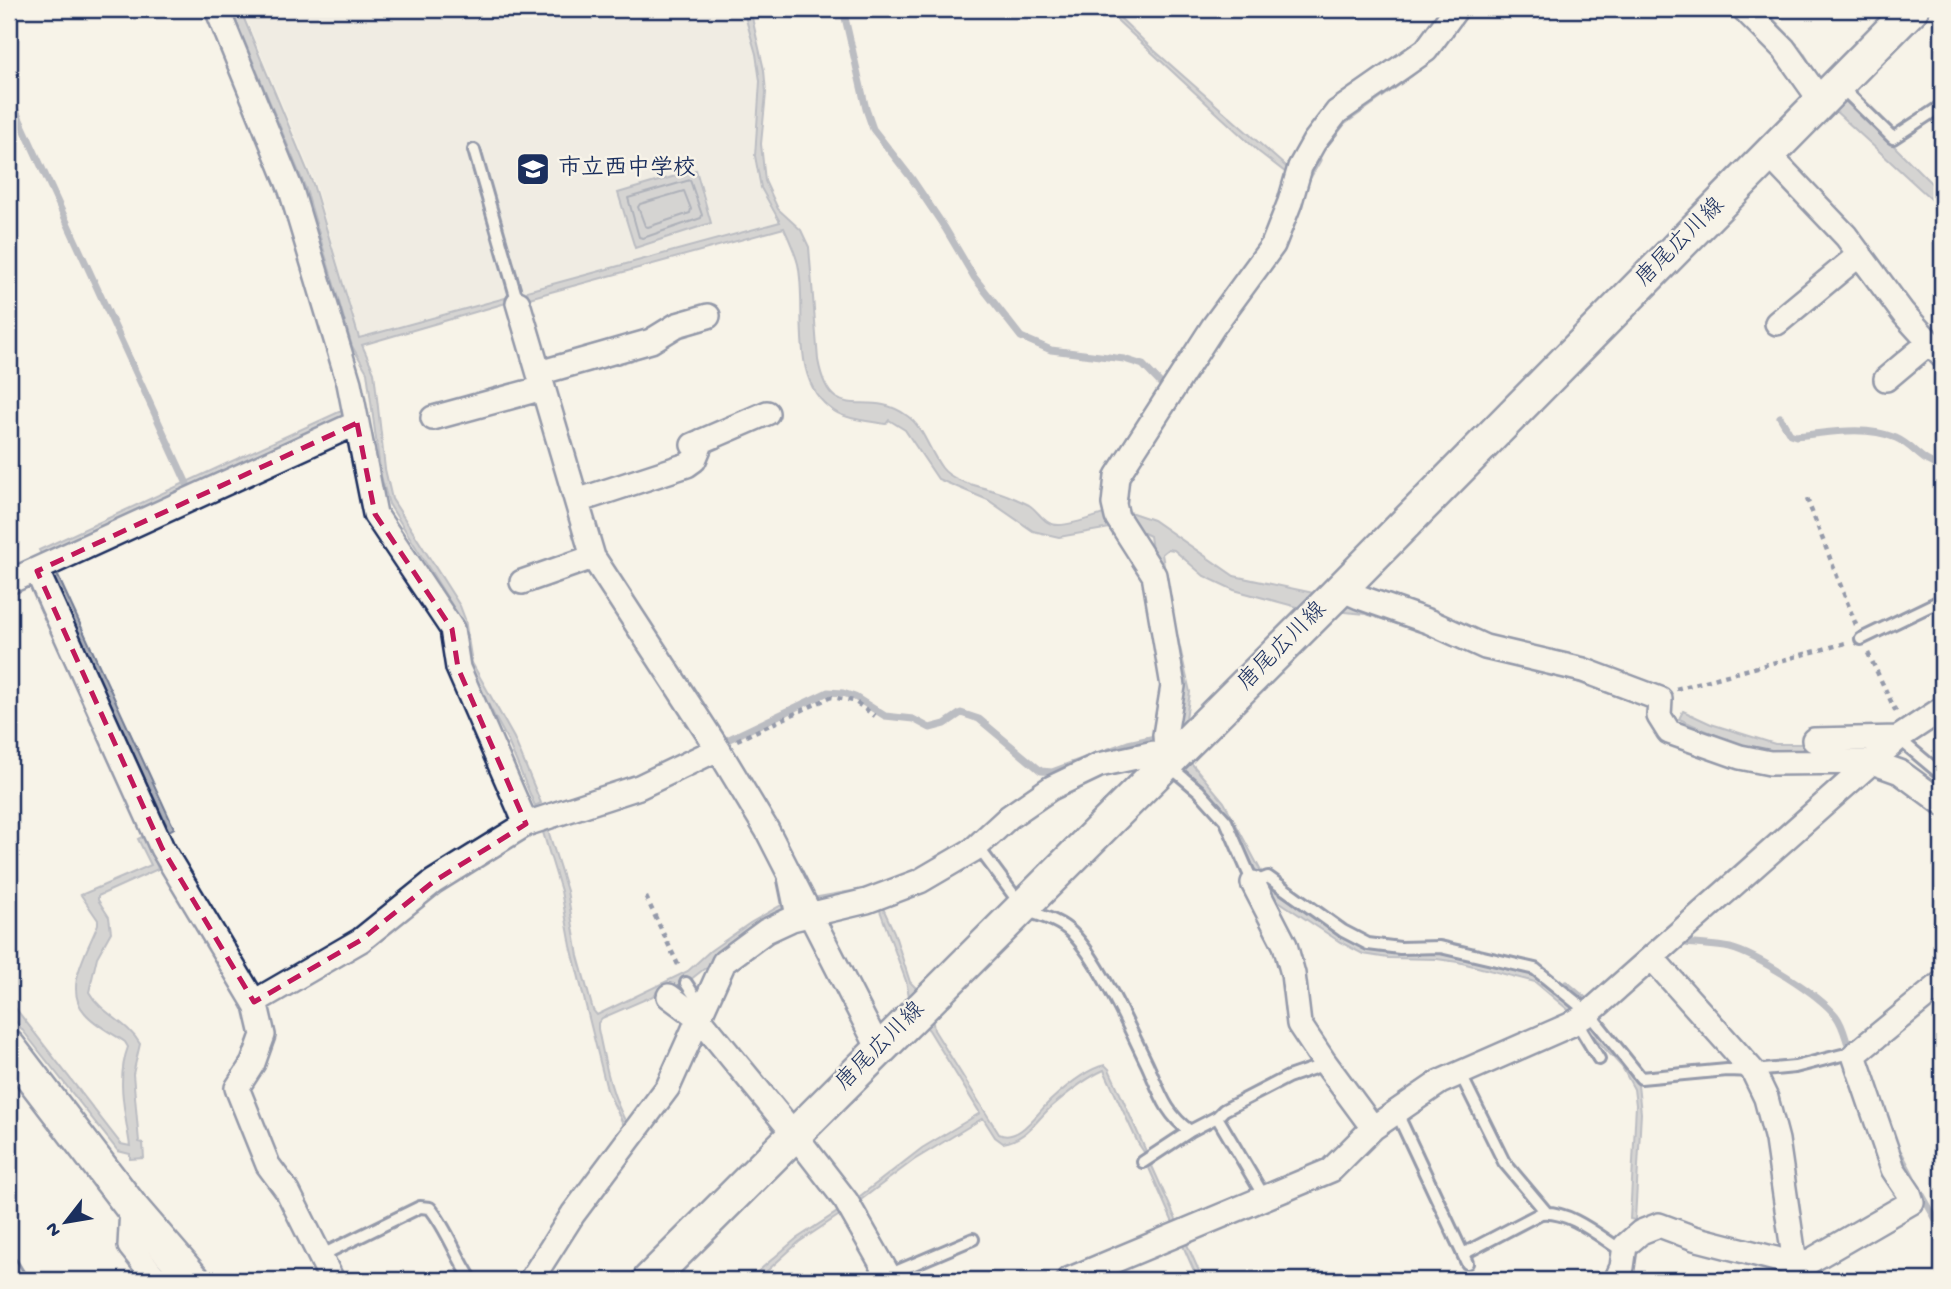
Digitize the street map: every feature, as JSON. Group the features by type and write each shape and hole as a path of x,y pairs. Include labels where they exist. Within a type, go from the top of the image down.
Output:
{"main road":[{"name":"唐尾広川線","path":"649,1280 1331,599 1912,9"},
{"path":"9,1046 132,1208 194,1280"}],"street":[{"path":"217,9 291,190 349,383 375,514 452,629 458,668 526,824"},
{"path":"531,1280 573,1214 668,1087 724,962 799,908 867,901 920,881 978,847 1009,817 1051,788 1099,765 1173,754 1165,735 1173,686 1154,575 1120,519 1117,476 1213,327 1273,245 1300,167 1314,142 1337,112 1426,50 1456,9"},
{"path":"1744,9 1829,93"},
{"path":"1768,155 1846,236 1903,313 1936,349 1885,379"},
{"path":"1777,323 1860,254"},
{"path":"518,303 593,557 719,749 777,848 799,908 879,1049"},
{"path":"433,418 651,341 677,325 708,316"},
{"path":"577,501 687,465 694,460 698,443 767,413"},
{"path":"9,582 357,423"},
{"path":"522,582 593,557"},
{"path":"37,570 162,848 254,1002 263,1035 253,1063 236,1088 268,1165 288,1192 332,1280"},
{"path":"1331,599 1359,597 1430,622 1485,647 1583,670 1660,699 1659,716 1669,732 1740,757 1770,763 1872,762 1900,772 1942,803"},
{"path":"1068,1280 1331,1170 1373,1128 1440,1082 1583,1017 1902,735 1942,709"},
{"path":"1814,740 1902,735"},
{"path":"254,1002 361,940 433,882 526,824 639,786 719,749"},
{"path":"1253,883 1285,945 1293,974 1299,1024 1373,1128"},
{"path":"1652,958 1753,1071 1766,1098 1777,1140 1795,1264"},
{"path":"1623,1270 1625,1246 1641,1232 1659,1225 1694,1238 1795,1264 1805,1264 1912,1202 1894,1170 1854,1055 1942,983"},
{"path":"678,990 702,1015 846,1201 889,1278"},
{"path":"132,1208 130,1246 154,1280"}],"lane":[{"path":"1829,93 1893,138 1940,107 1942,110"},
{"path":"474,150 518,303"},
{"path":"1861,639 1942,600"},
{"path":"1902,735 1942,775"},
{"path":"1173,754 1199,791 1226,821 1253,883 1268,877 1343,931 1368,944 1400,948 1440,947 1535,969 1642,1078 1795,1067 1842,1055 1854,1055"},
{"path":"978,847 1021,908 1055,921 1072,933 1087,953 1124,1020 1163,1103 1178,1123 1190,1131"},
{"path":"1583,1017 1600,1059"},
{"path":"1143,1162 1217,1117 1224,1110 1288,1077 1326,1064"},
{"path":"1460,1073 1504,1162 1546,1212"},
{"path":"1396,1111 1465,1258 1541,1213 1554,1212 1566,1216 1623,1270"},
{"path":"1217,1117 1265,1198"},
{"path":"320,1256 420,1207 430,1208 440,1219 462,1266 472,1280"},
{"path":"889,1278 973,1239"},
{"path":"12,1265 22,1280"}],"path":[{"path":"1807,499 1861,639 1902,735"},
{"path":"1660,699 1673,690 1861,639"},
{"path":"719,749 831,697 854,701 875,716"},
{"path":"646,897 680,971"}],"highlighted area":[{"path":"357,423 375,514 452,629 458,668 526,824 433,882 361,940 254,1002 162,848 37,571"}],"shaded area":[{"name":"市立西中学校","path":"242,9 743,9 759,81 754,155 759,186 778,222 359,337 315,183"}],"water":[{"path":"231,9 240,9 313,184 359,338 505,298 506,303 362,345 374,372 385,469 392,499 460,606 465,619 472,663 514,738 541,803 535,806 507,739 470,671 460,618 389,504 381,476 367,372 352,346 306,189"},
{"path":"743,9 750,9 764,70 766,93 761,144 765,181 778,209 801,230 809,247 818,360 824,381 832,394 841,401 891,407 906,415 922,433 937,461 948,474 1027,504 1049,523 1073,523 1121,509 1153,520 1234,576 1346,600 1648,701 1646,707 1571,680 1487,660 1414,629 1366,614 1301,608 1234,590 1204,576 1174,550 1168,549 1162,554 1190,692 1185,725 1187,758 1224,802 1270,888 1356,945 1398,954 1437,953 1528,972 1571,1006 1623,1061 1638,1085 1641,1113 1635,1220 1630,1219 1636,1105 1634,1089 1622,1067 1573,1014 1535,982 1458,962 1363,954 1340,942 1268,894 1223,809 1183,769 1150,536 1130,526 1059,537 1033,531 988,500 938,479 905,430 889,420 886,424 866,421 834,411 819,398 810,382 802,343 798,264 784,228 529,298 527,291 780,222 761,188 755,156 760,81 756,54"},
{"path":"1105,9 1111,9 1292,172 1290,176 1259,152"},
{"path":"1464,9 1470,9 1436,56 1345,124 1326,148 1323,145 1338,123"},
{"path":"1752,9 1764,9 1800,47 1821,80 1844,96 1942,194 1942,209 1832,108"},
{"path":"696,170 711,223 635,248 618,193"},
{"path":"341,411 344,416 42,556 39,550"},
{"path":"57,574 174,828 167,832 164,826 166,824 52,577"},
{"path":"1683,711 1711,724 1775,744 1872,744 1873,751 1805,754 1765,751 1732,741 1679,719"},
{"path":"547,827 567,891 578,956 593,1010 597,1015 688,971 710,951 785,903 868,888 872,892 713,962 690,980 602,1018 598,1029 613,1091 628,1126 625,1128 607,1090 571,946 561,891 542,829"},
{"path":"146,835 158,869 98,896 109,917 111,932 97,957 89,992 140,1044 133,1074 139,1142 143,1143 144,1158 130,1159 130,1154 118,1151 9,1013 9,1000 121,1144 130,1146 122,1083 128,1047 85,1013 76,992 80,968 98,924 81,895 151,865 138,839"},
{"path":"882,906 894,932 910,982 918,990 932,1017 934,1030 999,1134 1006,1136 1020,1131 1069,1085 1090,1070 1105,1065 1146,1151 1144,1152 1138,1143 1104,1070 1069,1092 1018,1138 1003,1143 995,1137 983,1118 914,1160 858,1202 855,1200 922,1148 980,1113 929,1030 912,1011 906,981 879,908"},
{"path":"1152,1166 1203,1280 1198,1280 1149,1168"},
{"path":"839,1211 841,1214 799,1242 757,1280 748,1280 796,1239"}],"waterway":[{"path":"843,9 873,129 912,179 974,277 1021,337 1051,350 1124,359 1143,365 1163,386"},
{"path":"9,96 187,484"},
{"path":"1307,179 1318,160"},
{"path":"1780,417 1790,434 1796,436 1846,431 1884,434 1902,441 1928,461 1942,467"},
{"path":"725,741 828,692 855,697 885,716 913,719 930,728 945,724 961,713 979,719 1041,771 1052,772 1128,744 1155,738"},
{"path":"1686,943 1730,948 1756,958 1787,976 1828,1007 1841,1025 1847,1042"},
{"path":"1566,984 1586,1001 1594,999"},
{"path":"1900,1154 1912,1177"},
{"path":"1918,1188 1942,1230"}],"place":[{"name":"市立西中学校","path":"533,169"}]}
